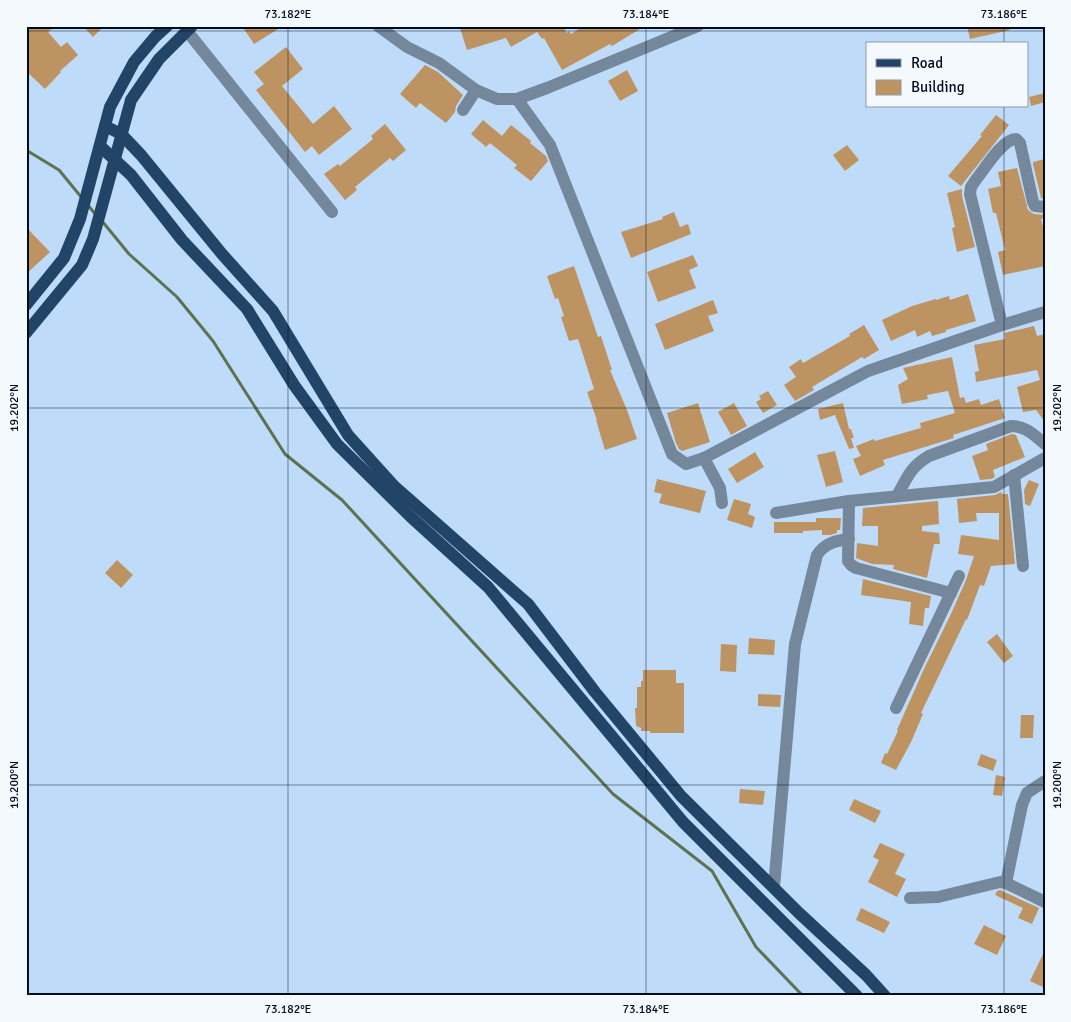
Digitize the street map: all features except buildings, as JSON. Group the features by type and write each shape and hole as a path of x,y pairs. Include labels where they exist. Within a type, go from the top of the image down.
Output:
{"main road":[{"path":"26,305 64,258 80,219 110,107 134,62 167,26"},
{"path":"26,333 82,265 93,239 131,100 159,59 189,29"},
{"path":"105,126 121,134 141,155 222,254 273,311 348,435 394,486 528,604 594,692 681,796 866,975 885,996"},
{"path":"100,146 131,175 182,240 247,309 294,385 337,444 411,517 488,587 683,822 857,996"}],"street":[{"path":"378,26 407,46 440,63 476,90 498,98 517,98 547,88 698,26"},
{"path":"189,29 332,212"},
{"path":"463,110 476,90"},
{"path":"517,98 550,145 672,454 686,464 704,458 868,371 1045,312"},
{"path":"1002,325 970,194 971,187 1004,143 1011,139 1016,139 1020,143 1033,202 1035,206 1045,207"},
{"path":"897,496 912,468 919,461 1011,426 1018,426 1027,430 1045,444"},
{"path":"704,458 720,488 722,503"},
{"path":"776,513 849,501 994,487 1045,458"},
{"path":"1014,475 1023,566"},
{"path":"849,501 848,561 851,565 856,568 951,593"},
{"path":"774,887 795,644 817,555 823,546 849,539"},
{"path":"896,708 959,576"},
{"path":"1006,883 1022,805 1028,793 1045,781"},
{"path":"910,898 938,897 992,883 1006,883 1045,902"}],"waterway":[{"path":"26,150 59,170 82,198"},
{"path":"87,204 96,215"},
{"path":"102,221 129,254 177,297 213,341 285,454 342,500 613,794 712,871 756,947 803,996"}]}
